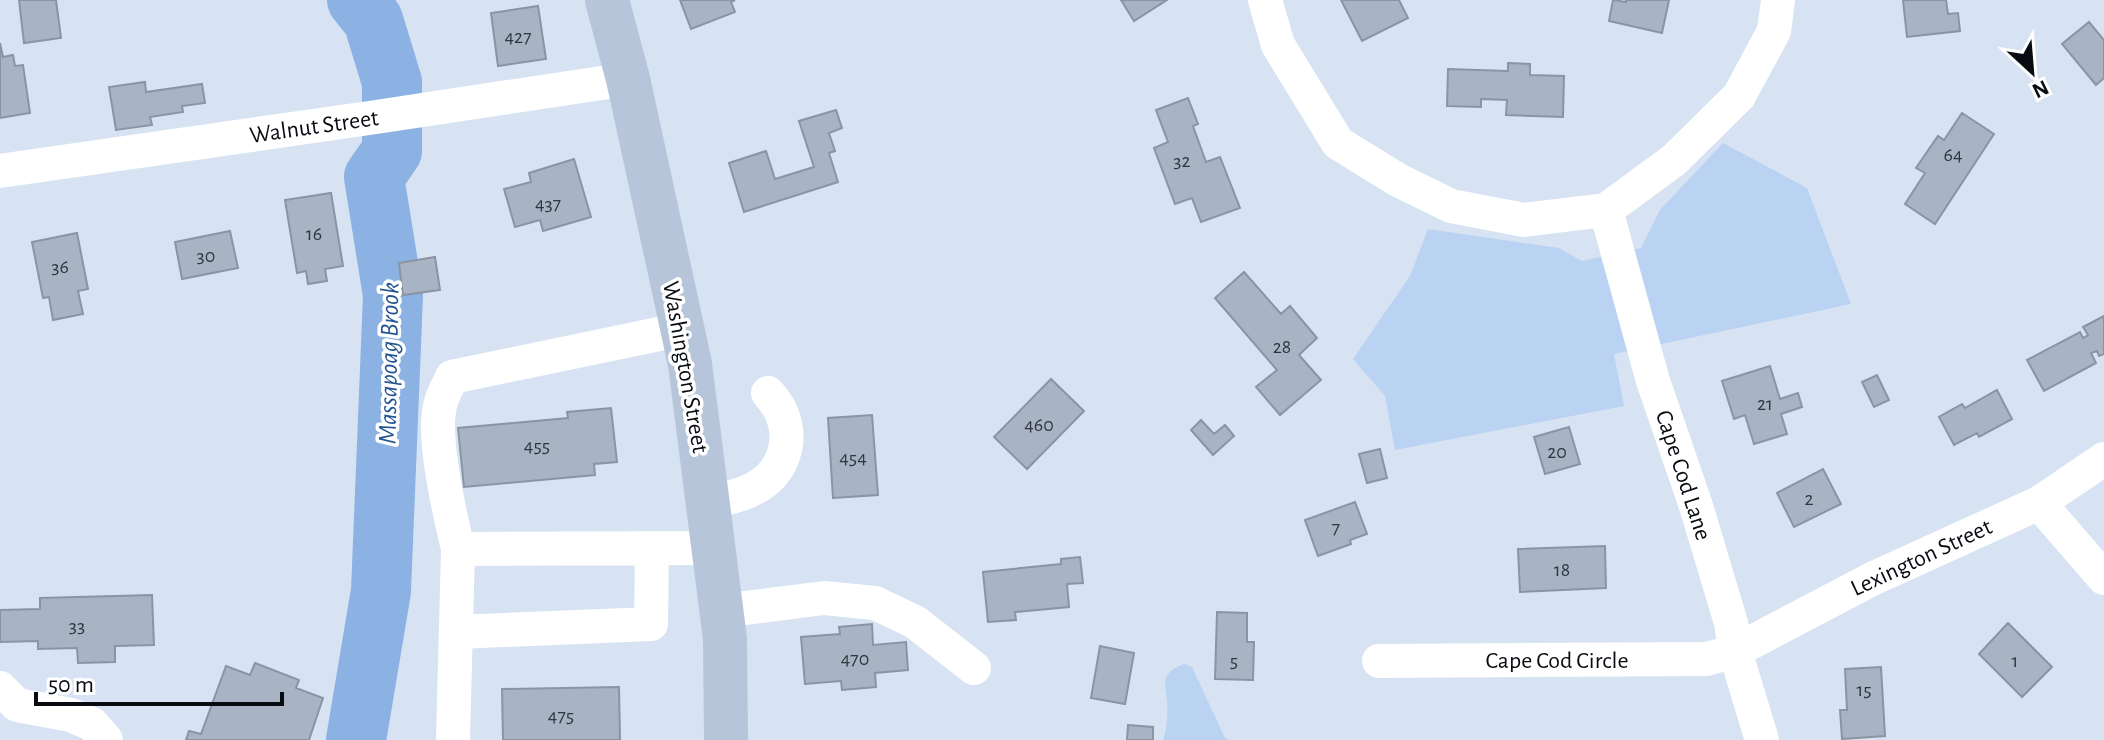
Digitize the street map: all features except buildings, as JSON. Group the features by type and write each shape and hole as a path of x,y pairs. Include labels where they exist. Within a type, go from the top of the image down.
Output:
{"main road":[{"name":"Washington Street","path":"607,0 628,79 690,364 725,639 726,740"}],"street":[{"path":"1265,0 1278,45 1338,143 1398,180 1451,206 1524,220 1606,210 1674,160 1739,96 1774,31 1778,0"},
{"name":"Walnut Street","path":"0,171 628,79"},
{"name":"Cape Cod Lane","path":"1606,210 1653,381 1696,506 1762,740"},
{"path":"453,740 458,549 439,442 439,407 452,377 683,329"},
{"path":"707,503 740,495 757,487 774,473 785,453 787,433 781,411 768,393"},
{"name":"Lexington Street","path":"1735,651 1872,579 2039,503 2104,459"},
{"path":"2039,503 2104,578"},
{"path":"456,632 651,624 652,548"},
{"path":"458,549 713,548"},
{"path":"721,611 824,598 875,603 915,622 974,668"},
{"name":"Cape Cod Circle","path":"1379,661 1707,659 1735,651"},
{"path":"0,688 17,705 71,715 92,724 106,740"}],"shaded area":[{"path":"1723,143 1807,188 1851,304 1614,354 1624,406 1395,450 1385,396 1353,359 1410,276 1428,229 1559,248 1582,261 1641,248 1660,210"},
{"path":"1184,664 1192,667 1228,740 1163,740 1167,715 1166,678 1172,670"}],"waterway":[{"name":"Massapoag Brook","path":"356,740 381,591 393,295 374,177 392,151 392,82 373,20 357,0"}]}
